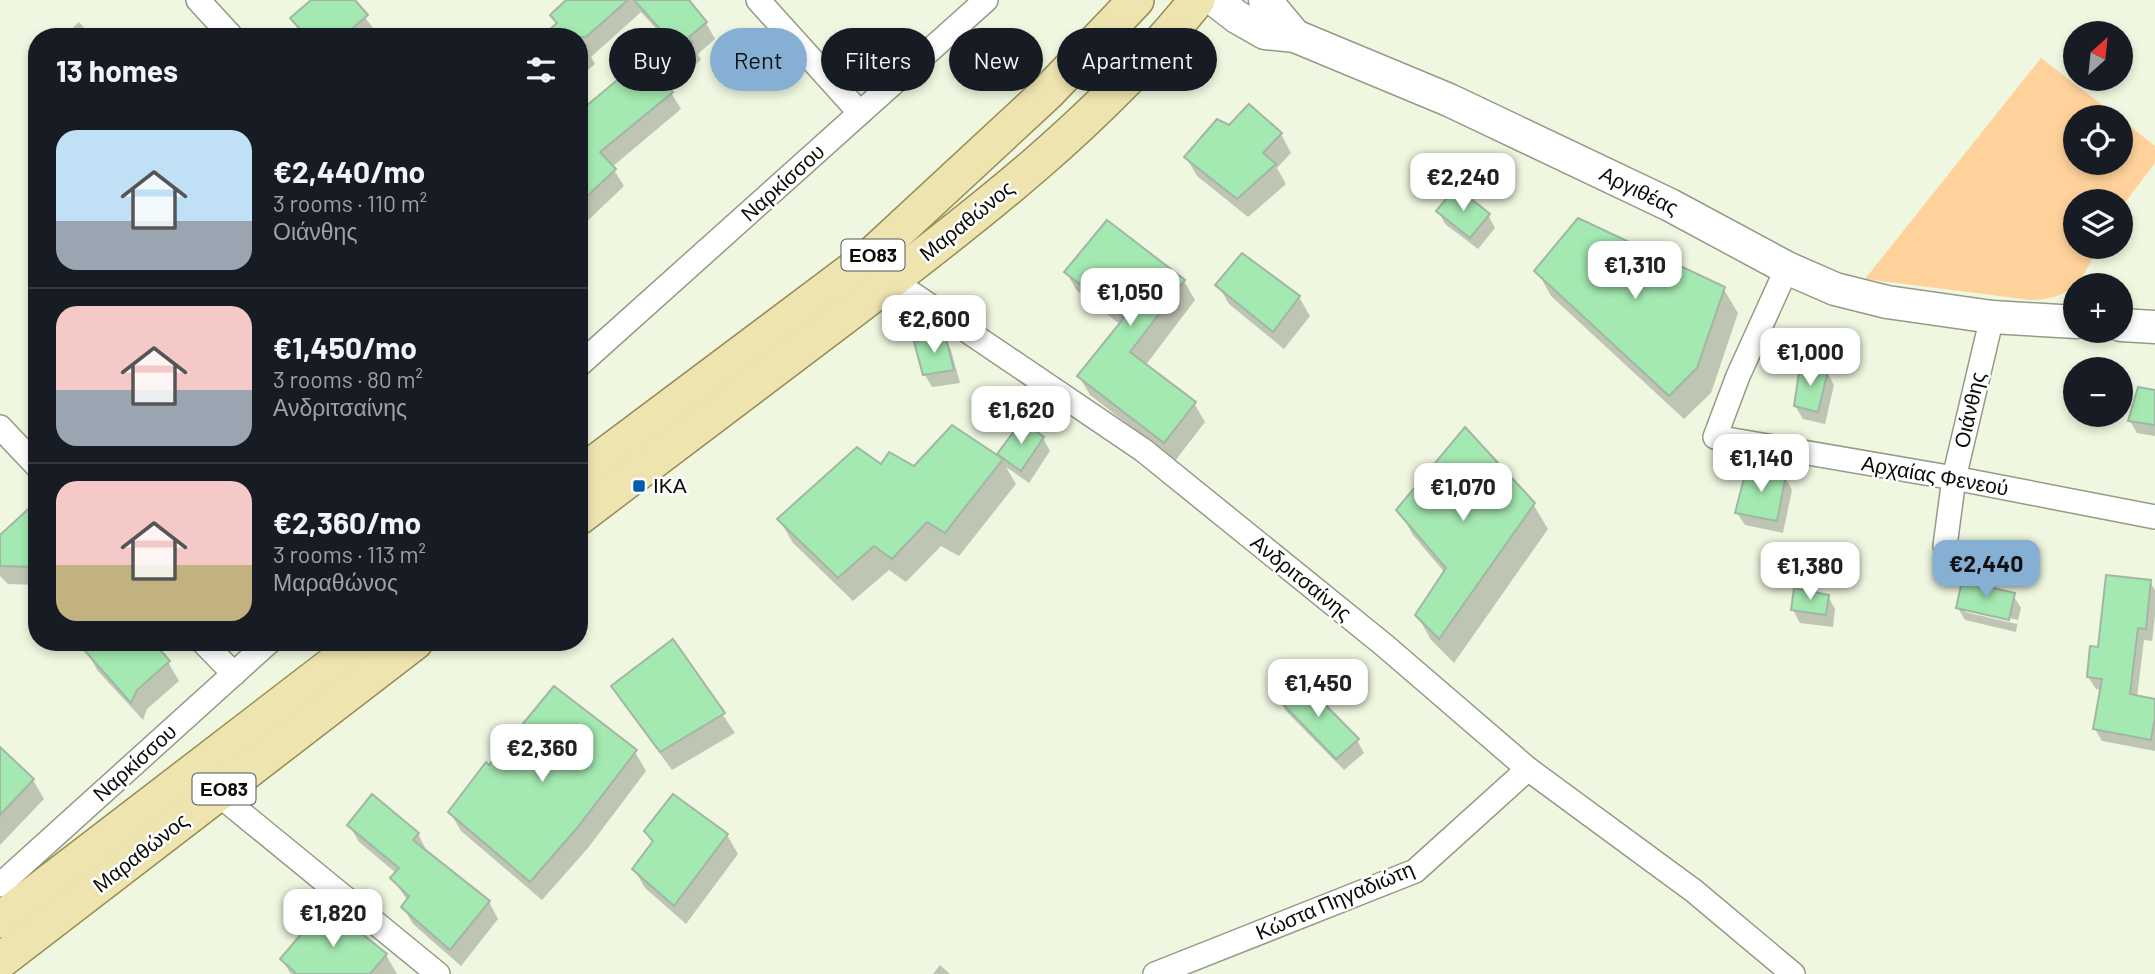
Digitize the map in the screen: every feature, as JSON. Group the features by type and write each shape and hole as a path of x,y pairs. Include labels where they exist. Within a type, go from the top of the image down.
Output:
{"main road":[{"name":"Μαραθώνος","path":"588,468 871,256 1048,92 1136,0"},
{"name":"Μαραθώνος","path":"588,510 975,216 1057,145 1144,60 1197,0"},
{"name":"Μαραθώνος","path":"0,920 350,651"},
{"name":"Μαραθώνος","path":"0,961 403,651"}],"street":[{"path":"198,0 224,28"},
{"path":"758,0 860,113"},
{"name":"Ναρκίσσου","path":"588,357 986,0"},
{"path":"1215,0 1265,33 1295,36"},
{"path":"1265,0 1295,36"},
{"name":"Αργιθέας","path":"1295,36 1449,100 1670,205 1787,268 1835,289 1887,302 1992,317 2063,321"},
{"name":"Αρχαίας Φενεού","path":"1787,268 1738,376 1715,437 1954,478 2155,517"},
{"name":"Ανδριτσαίνης","path":"892,280 1143,450 1384,645 1528,769 1694,891 1793,974"},
{"name":"Οιάνθης","path":"1945,546 1954,478 1992,317"},
{"path":"2133,326 2155,327"},
{"path":"0,427 28,457"},
{"path":"212,651 234,674"},
{"name":"Ναρκίσσου","path":"0,885 259,651"},
{"name":"Κώστα Πηγαδιώτη","path":"1155,974 1415,871 1528,769"},
{"path":"218,794 438,974"}],"shaded area":[{"path":"2041,58 2063,75 2063,91 2084,91 2102,105 2063,105 2063,175 2133,175 2133,129 2155,146 2155,163 2133,192 2133,189 2063,189 2063,259 2092,259 2084,273 2063,273 2063,293 2031,300 1865,279"}],"building":[{"path":"311,0 355,0 368,15 353,28 299,28 290,18"},
{"path":"566,0 628,0 588,35 588,28 551,28 557,23 550,15"},
{"path":"634,0 689,0 707,22 696,31 696,28 659,28"},
{"path":"609,87 609,91 673,92 600,152 616,169 588,195 588,104"},
{"path":"1249,104 1282,133 1263,153 1276,164 1237,199 1184,157 1217,119 1229,125"},
{"path":"1456,187 1490,214 1470,238 1436,211"},
{"path":"1578,218 1725,287 1697,368 1669,396 1534,271"},
{"path":"1107,220 1185,280 1130,352 1196,402 1164,443 1077,376 1124,318 1064,272"},
{"path":"1242,253 1300,296 1273,332 1215,285"},
{"path":"945,335 954,370 923,375 914,342"},
{"path":"1800,366 1828,371 1818,412 1794,406"},
{"path":"2138,387 2155,390 2155,425 2133,422 2133,404"},
{"path":"1022,421 1044,437 1021,471 997,454"},
{"path":"952,425 1003,459 945,533 927,522 892,559 874,546 838,578 777,519 857,447 881,464 889,452 914,466"},
{"path":"1465,427 1535,503 1439,639 1415,615 1446,568 1396,510"},
{"path":"1747,467 1786,475 1777,521 1735,513"},
{"path":"28,509 28,567 0,566 0,535"},
{"path":"2106,575 2151,580 2146,629 2138,628 2130,694 2155,699 2151,740 2093,729 2102,679 2087,677 2090,646 2098,647"},
{"path":"1962,581 2015,593 2009,620 1956,608"},
{"path":"1794,588 1829,595 1826,615 1791,610"},
{"path":"673,639 725,713 660,752 611,686"},
{"path":"85,651 161,651 170,661 137,690 131,703"},
{"path":"1300,679 1359,739 1336,759 1277,698"},
{"path":"554,686 637,750 577,828 530,882 448,812 486,762 489,765"},
{"path":"0,747 34,779 0,815"},
{"path":"372,794 419,833 413,840 490,901 450,950 401,907 409,896 390,878 399,868 347,825"},
{"path":"673,794 728,834 674,906 632,869 653,841 644,831"},
{"path":"326,905 387,954 370,974 297,974 280,959"}],"place":[{"name":"ΙΚΑ","path":"639,486"}]}
